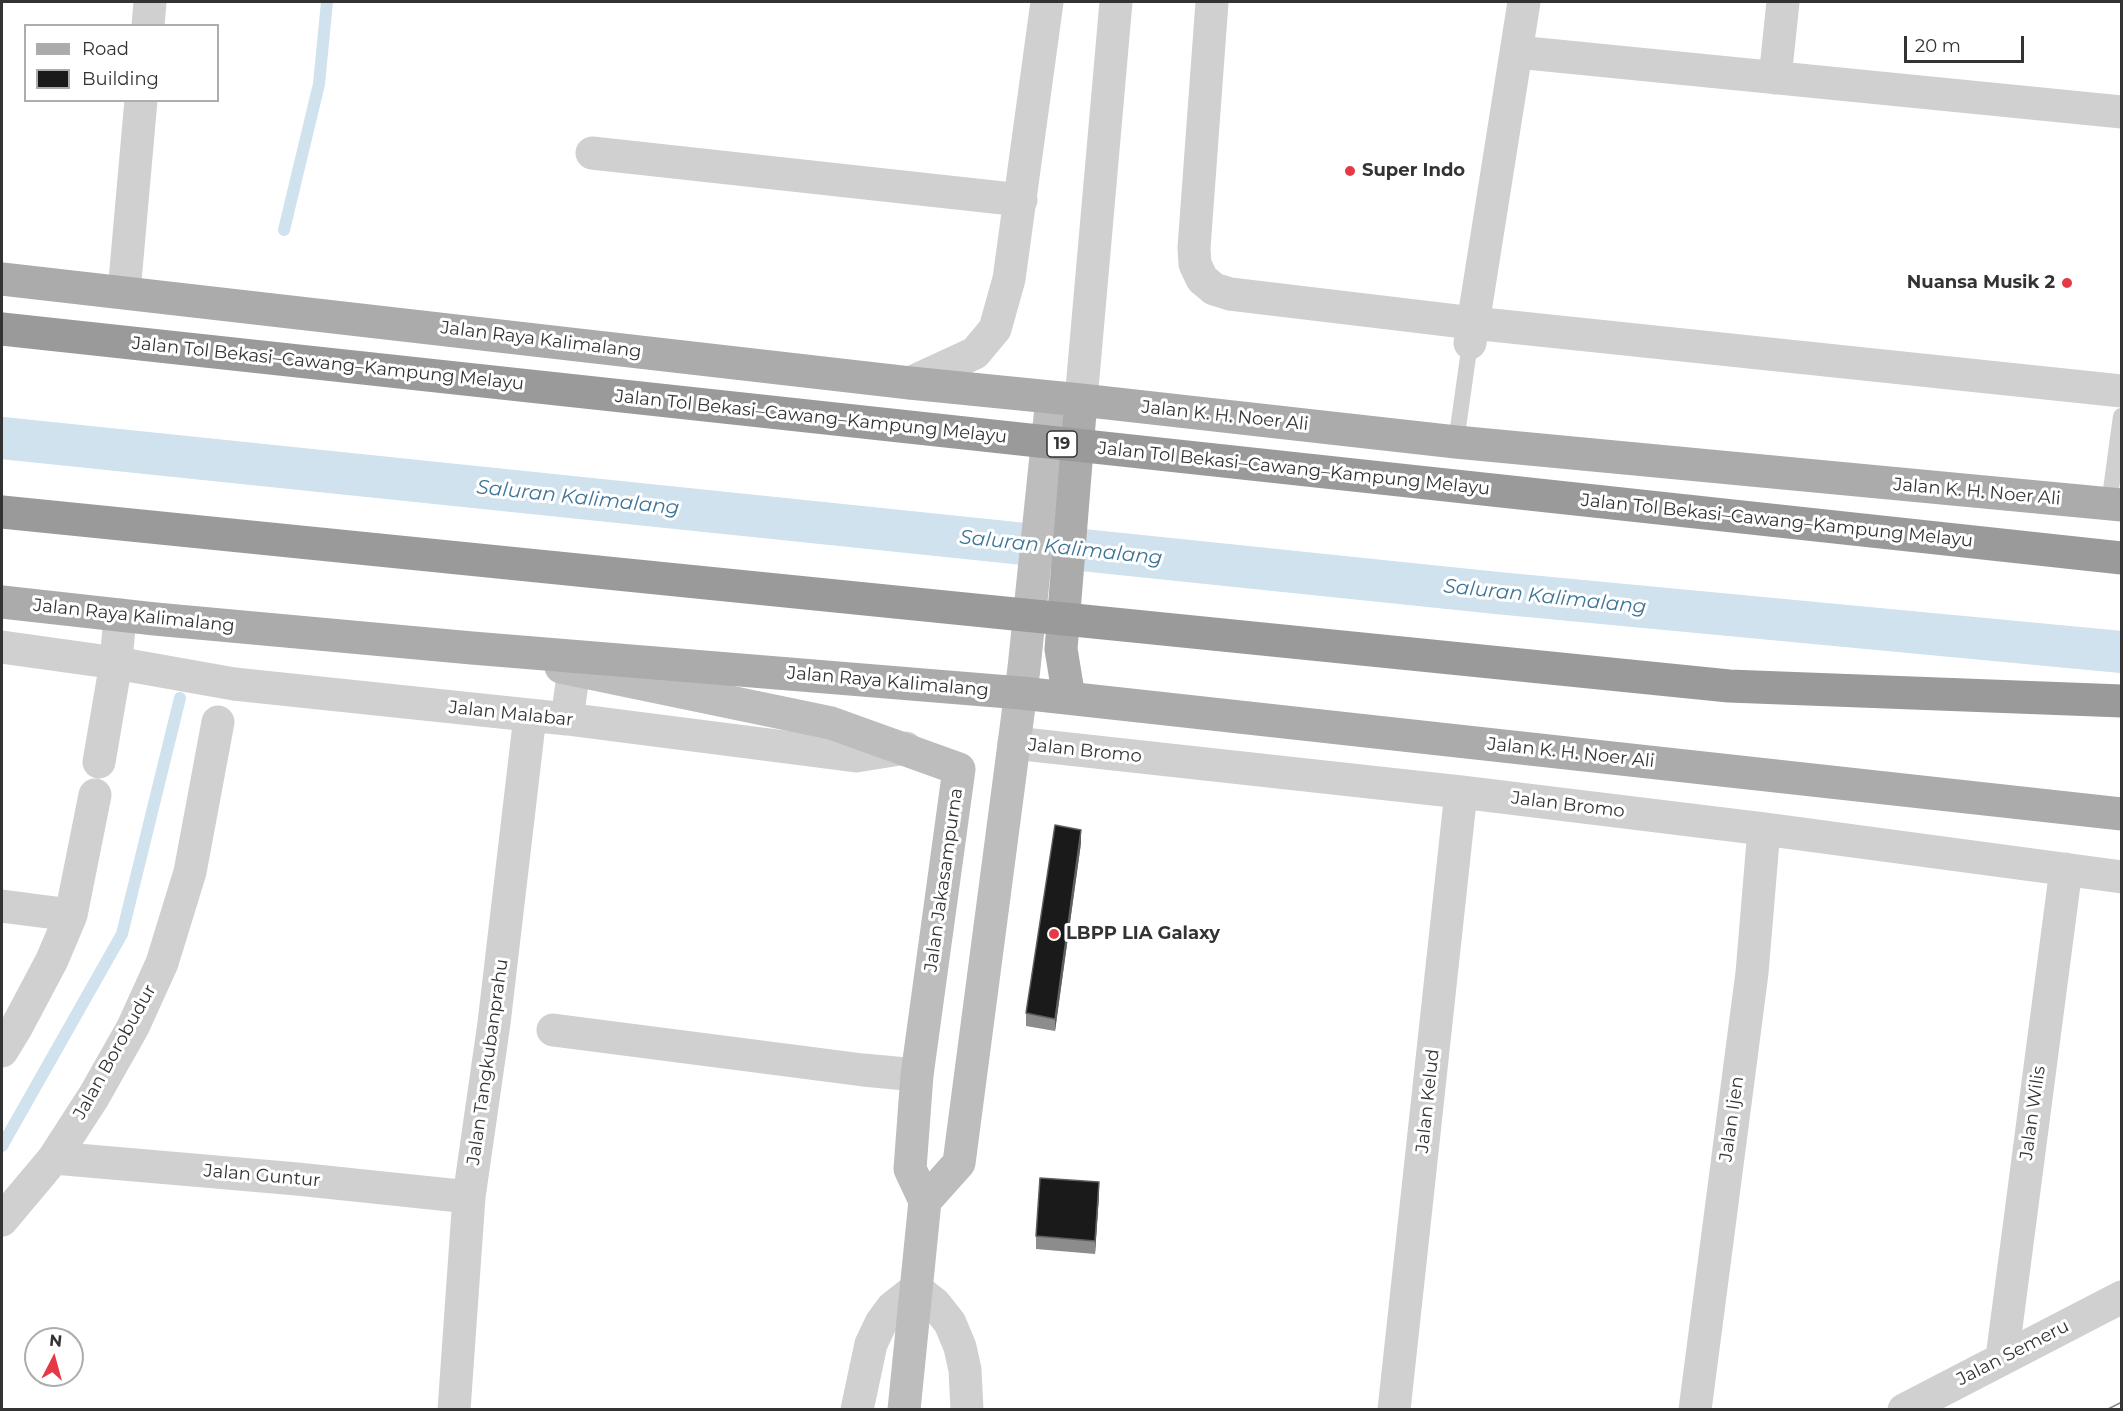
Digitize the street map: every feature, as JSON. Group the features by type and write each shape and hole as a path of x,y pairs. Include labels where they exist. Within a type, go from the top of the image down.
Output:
{"highway":[{"name":"Jalan Tol Bekasi–Cawang–Kampung Melayu","path":"2,329 2121,558"},
{"path":"2,512 1729,686 2121,701"}],"main road":[{"name":"Jalan Raya Kalimalang","path":"2,279 1067,399"},
{"name":"Jalan K. H. Noer Ali","path":"1067,399 1456,442 2115,504"},
{"path":"1067,399 1061,471 1064,605 1061,649 1069,698"},
{"path":"904,1410 926,1201 959,1163 1031,604 1061,471"},
{"name":"Jalan Raya Kalimalang","path":"2,602 472,648 1021,693"},
{"name":"Jalan Jakasampurna","path":"472,648 831,723 906,748 959,769 917,1075 910,1169 926,1201"},
{"name":"Jalan K. H. Noer Ali","path":"1021,693 2121,814"}],"street":[{"path":"148,24 150,2"},
{"path":"910,383 975,353 995,329 1009,279 1047,2"},
{"path":"1067,399 1088,301 1116,2"},
{"path":"1212,2 1194,264 1202,279 1214,289 1230,294 1471,333 2121,391"},
{"path":"1471,333 1518,52 1524,2"},
{"path":"1775,78 1783,2"},
{"path":"1518,52 2121,112"},
{"path":"124,292 141,102"},
{"path":"592,153 1021,200"},
{"path":"2121,411 2121,416"},
{"path":"99,762 116,663 120,615"},
{"name":"Jalan Malabar","path":"2,647 116,663 234,684 567,719 856,756 906,748"},
{"path":"567,719 574,669"},
{"name":"Jalan Tangkubanprahu","path":"454,1410 469,1197 496,1011 530,716"},
{"name":"Jalan Borobudur","path":"2,1220 54,1158 93,1096 133,1027 162,963 190,872 218,722"},
{"name":"Jalan Bromo","path":"1014,743 1461,792 1764,829 2121,877"},
{"name":"Jalan Kelud","path":"1394,1410 1461,792"},
{"path":"2,1050 52,960 71,915 95,795"},
{"name":"Jalan Ijen","path":"1695,1410 1752,973 1764,829"},
{"name":"Jalan Wilis","path":"2001,1358 2066,869"},
{"path":"2,906 71,915"},
{"path":"553,1030 917,1075"},
{"name":"Jalan Guntur","path":"54,1158 297,1179 469,1197"},
{"path":"857,1410 869,1353 876,1333 892,1308 916,1289 934,1304 950,1323 957,1339 965,1370 967,1410"},
{"name":"Jalan Semeru","path":"1904,1410 2121,1297"}],"lane":[{"path":"1456,442 1471,333"},
{"path":"2115,504 2121,416"}],"building":[{"name":"LBPP LIA Galaxy","path":"1055,825 1081,830 1055,1019 1026,1013"},
{"path":"1040,1178 1099,1182 1095,1241 1036,1236"}],"waterway":[{"path":"284,230 319,84 327,2"},
{"name":"Saluran Kalimalang","path":"2,438 1497,593 2122,652"},
{"path":"2,1146 122,934 180,698"}],"tram line":[{"path":"2106,1410 2122,1402"}],"place":[{"name":"Super Indo","path":"1350,171"},
{"name":"Nuansa Musik 2","path":"2067,283"},
{"name":"LBPP LIA Galaxy","path":"1054,934"}]}
